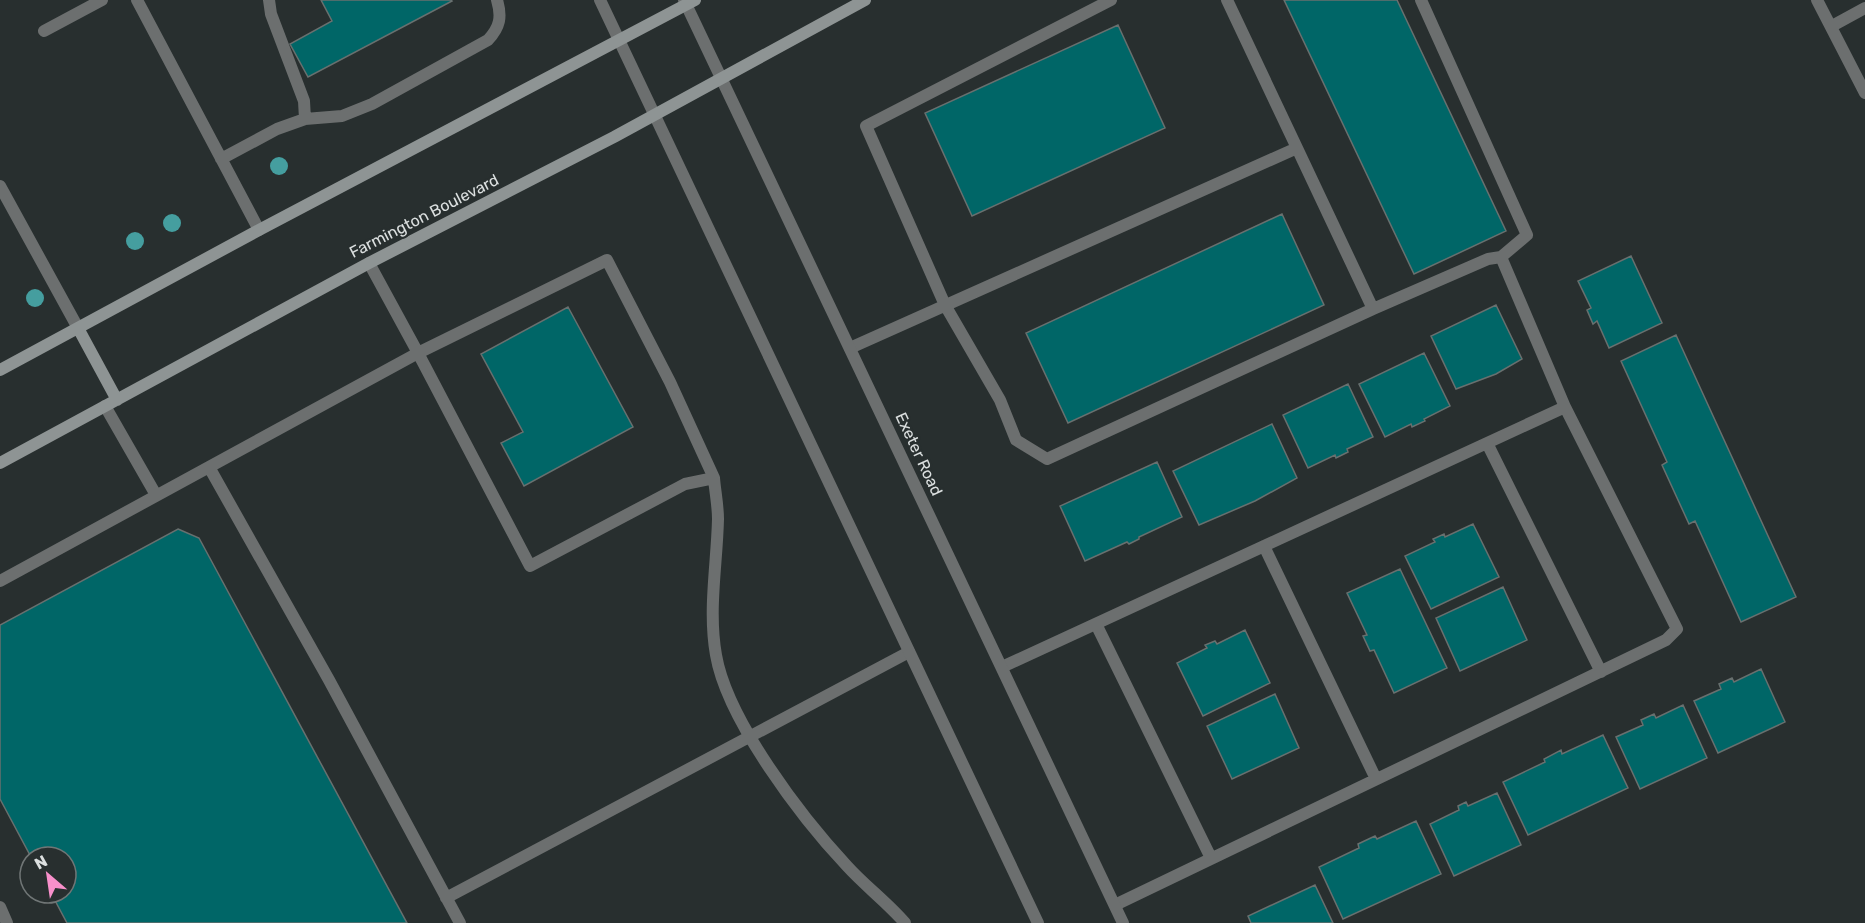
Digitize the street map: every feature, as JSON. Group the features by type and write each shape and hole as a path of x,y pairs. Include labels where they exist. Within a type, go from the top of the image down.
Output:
{"main road":[{"name":"Farmington Boulevard","path":"0,462 369,263 654,116 865,0"},
{"path":"0,370 688,2"},
{"path":"78,328 117,400"}],"street":[{"path":"44,31 102,0"},
{"path":"137,0 259,230"},
{"path":"269,0 271,14 304,101 305,119"},
{"path":"221,159 278,129 305,119 342,117 372,104 488,40 498,30 501,13 497,0"},
{"path":"600,0 1038,923"},
{"path":"1112,0 866,126 945,305 1000,400 1016,440 1047,459 1373,309 1488,259 1501,257 1527,235 1421,0"},
{"path":"1227,0 1373,309"},
{"path":"1817,0 1865,93"},
{"name":"Exeter Road","path":"688,2 1124,923"},
{"path":"1832,26 1865,8"},
{"path":"850,348 1297,148"},
{"path":"0,186 78,328"},
{"path":"1115,905 1601,672 1666,640 1677,629 1565,407 1501,257"},
{"path":"0,580 418,353 607,260 670,382 714,478 718,516 713,603 716,656 729,695 750,735 802,815 848,867 905,923"},
{"path":"369,263 530,566 685,484 714,478"},
{"path":"105,406 156,495"},
{"path":"1002,667 1565,407"},
{"path":"1487,443 1601,672"},
{"path":"209,467 318,661 460,923"},
{"path":"1264,546 1376,779"},
{"path":"1096,624 1211,858"},
{"path":"446,898 909,652"},
{"path":"0,907 7,923"}],"building":[{"path":"321,0 452,1 308,77 290,44 332,21"},
{"path":"1284,0 1397,0 1506,231 1414,274"},
{"path":"1118,25 1165,128 972,216 925,113"},
{"path":"1282,214 1324,305 1068,423 1026,333"},
{"path":"1631,256 1662,323 1609,348 1597,321 1593,324 1587,310 1591,308 1578,281"},
{"path":"1496,305 1522,359 1496,374 1456,389 1431,336"},
{"path":"568,307 633,427 524,486 501,443 523,432 481,354"},
{"path":"1676,335 1796,597 1741,622 1695,521 1689,524 1662,465 1667,462 1621,361"},
{"path":"1424,353 1450,406 1424,419 1425,421 1412,427 1411,424 1385,437 1359,384"},
{"path":"1348,384 1373,437 1347,449 1348,452 1336,458 1335,455 1308,468 1283,415"},
{"path":"1272,424 1297,478 1255,501 1199,525 1173,471"},
{"path":"1157,462 1182,517 1129,544 1127,542 1085,561 1060,506"},
{"path":"1473,524 1499,577 1431,609 1405,556 1435,542 1433,539 1444,534 1445,537"},
{"path":"178,529 199,538 407,923 67,923 57,905 78,905 78,845 25,845 0,799 0,625"},
{"path":"1400,569 1447,668 1394,693 1374,650 1370,651 1363,636 1367,635 1347,593"},
{"path":"1503,587 1527,640 1460,671 1436,618"},
{"path":"1245,630 1270,683 1203,716 1177,663 1207,648 1205,645 1215,641 1217,644"},
{"path":"1761,669 1785,722 1718,753 1694,701 1721,689 1719,684 1732,678 1734,682"},
{"path":"1275,694 1299,748 1232,779 1207,726"},
{"path":"1683,705 1707,758 1640,789 1616,737 1643,725 1641,720 1654,714 1656,718"},
{"path":"1603,735 1628,788 1528,835 1503,782 1545,762 1544,759 1561,750 1562,754"},
{"path":"1497,793 1521,845 1454,876 1430,824 1459,810 1458,806 1466,802 1468,806"},
{"path":"1416,821 1441,874 1343,919 1319,867 1359,848 1358,844 1375,836 1377,839"},
{"path":"1315,885 1333,923 1251,923 1248,916"}]}
